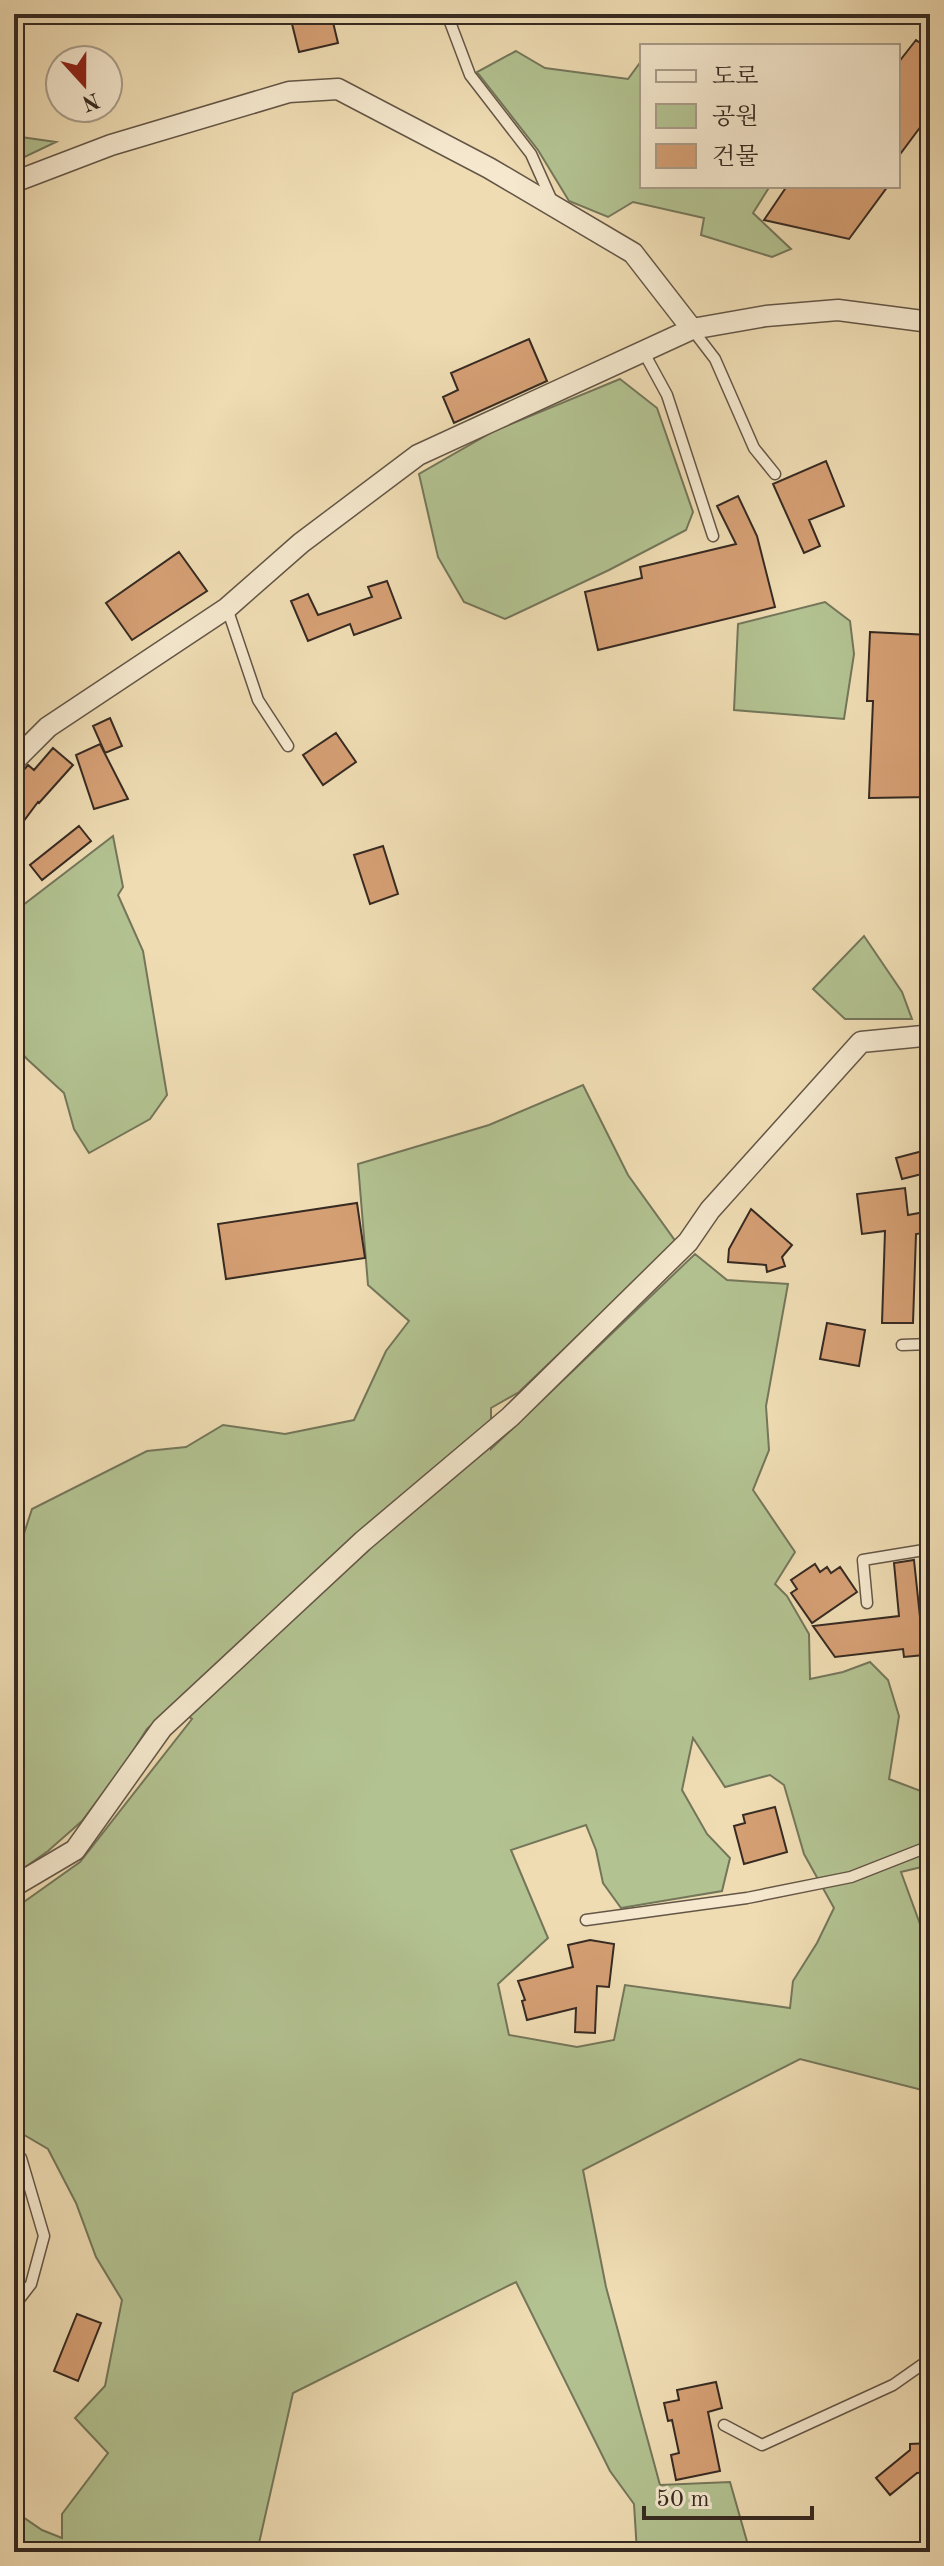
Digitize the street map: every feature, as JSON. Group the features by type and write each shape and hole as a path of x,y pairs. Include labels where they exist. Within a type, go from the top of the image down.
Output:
{"street":[{"path":"14,182 111,145 289,92 338,89 489,168 633,253 692,329"},
{"path":"14,761 48,727 227,608 301,543 418,455 692,329 766,316 838,310 930,322"},
{"path":"14,1886 75,1850 162,1728 363,1541 510,1417 688,1242 710,1210 861,1042 923,1036 930,1040"}],"lane":[{"path":"447,14 470,75 531,154 554,207"},
{"path":"692,329 715,359 754,448 775,474"},
{"path":"643,351 667,395 713,536"},
{"path":"227,608 258,700 288,746"},
{"path":"902,1345 930,1344"},
{"path":"867,1603 863,1560 930,1549"},
{"path":"586,1920 747,1898 851,1877 930,1846"},
{"path":"14,2151 21,2158 44,2236 31,2284 14,2306"},
{"path":"724,2425 762,2445 893,2385 930,2359"}],"green space":[{"path":"516,51 545,68 628,79 640,63 640,188 769,188 753,213 791,249 772,257 701,235 704,218 633,202 608,217 569,201 538,150 477,72"},
{"path":"14,136 56,142 14,162"},
{"path":"620,379 657,408 693,512 686,530 505,619 464,602 438,557 419,474 494,431"},
{"path":"825,602 850,621 854,654 844,719 734,710 738,624"},
{"path":"113,836 123,887 118,895 143,951 167,1095 150,1119 89,1153 74,1129 64,1093 14,1044 14,912"},
{"path":"864,936 902,992 912,1019 845,1019 813,989"},
{"path":"583,1085 628,1175 676,1242 519,1392 491,1408 491,1449 695,1254 727,1280 788,1284 766,1406 769,1450 753,1490 795,1552 775,1584 787,1596 809,1634 810,1679 870,1662 888,1680 899,1716 889,1779 921,1791 930,1803 930,1865 901,1872 924,1935 930,1941 930,2092 800,2059 583,2170 606,2287 660,2485 730,2482 750,2552 637,2552 634,2504 610,2471 516,2282 293,2393 257,2552 14,2552 14,2511 42,2530 62,2538 62,2514 108,2453 75,2418 105,2386 122,2300 96,2257 76,2203 48,2149 14,2129 14,1909 80,1862 192,1719 174,1705 147,1729 82,1821 14,1875 14,1564 32,1509 147,1451 186,1447 223,1425 285,1434 354,1420 386,1351 409,1321 368,1285 358,1164 489,1125","holes":["693,1738 725,1787 770,1775 784,1785 804,1854 834,1908 793,1981 790,2008 625,1985 614,2040 577,2047 509,2035 498,1984 548,1938 511,1850 586,1825 596,1850 603,1883 621,1908 722,1891 730,1858 707,1834 682,1790"]}],"building":[{"path":"305,14 331,14 338,43 299,52 291,20 305,17"},
{"path":"916,40 930,50 930,114 900,154 900,60"},
{"path":"786,188 887,188 849,239 764,220"},
{"path":"529,339 547,381 454,423 443,397 458,390 451,373"},
{"path":"826,461 844,506 809,520 820,546 804,553 773,484"},
{"path":"738,496 757,536 775,607 598,650 585,592 642,578 640,567 736,544 717,506"},
{"path":"179,552 207,591 132,640 106,603"},
{"path":"387,581 401,618 354,635 350,624 308,641 291,601 308,594 318,615 372,597 368,587"},
{"path":"870,632 930,635 930,797 869,798 873,701 867,701"},
{"path":"110,718 122,746 105,753 93,726"},
{"path":"336,733 356,762 323,785 303,755"},
{"path":"100,744 128,799 94,809 76,755"},
{"path":"53,748 73,765 38,802 14,834 14,774 28,765 34,770"},
{"path":"79,826 91,841 42,880 30,865"},
{"path":"383,846 398,894 370,904 354,855"},
{"path":"930,1149 930,1172 902,1179 896,1158"},
{"path":"905,1188 908,1215 930,1211 930,1232 916,1234 913,1323 882,1323 885,1231 862,1234 857,1194"},
{"path":"357,1203 365,1258 226,1279 218,1224"},
{"path":"751,1209 792,1245 782,1257 785,1266 767,1272 766,1265 728,1262 729,1249"},
{"path":"827,1323 865,1330 859,1366 820,1359"},
{"path":"914,1560 924,1655 904,1657 903,1649 835,1657 813,1626 899,1616 894,1563"},
{"path":"815,1564 820,1572 827,1567 831,1573 840,1567 857,1592 812,1623 791,1593 797,1589 791,1580"},
{"path":"775,1807 787,1852 744,1864 734,1826 745,1823 743,1815"},
{"path":"590,1940 614,1944 609,1987 597,1986 595,2033 575,2032 576,2008 527,2020 522,2001 525,2000 518,1981 573,1967 568,1945"},
{"path":"77,2314 101,2323 78,2381 54,2371"},
{"path":"716,2382 722,2408 708,2412 720,2471 676,2480 671,2455 679,2453 672,2420 668,2421 664,2403 679,2400 677,2390"},
{"path":"930,2443 930,2472 917,2473 890,2495 876,2478 910,2450 910,2444"}]}
